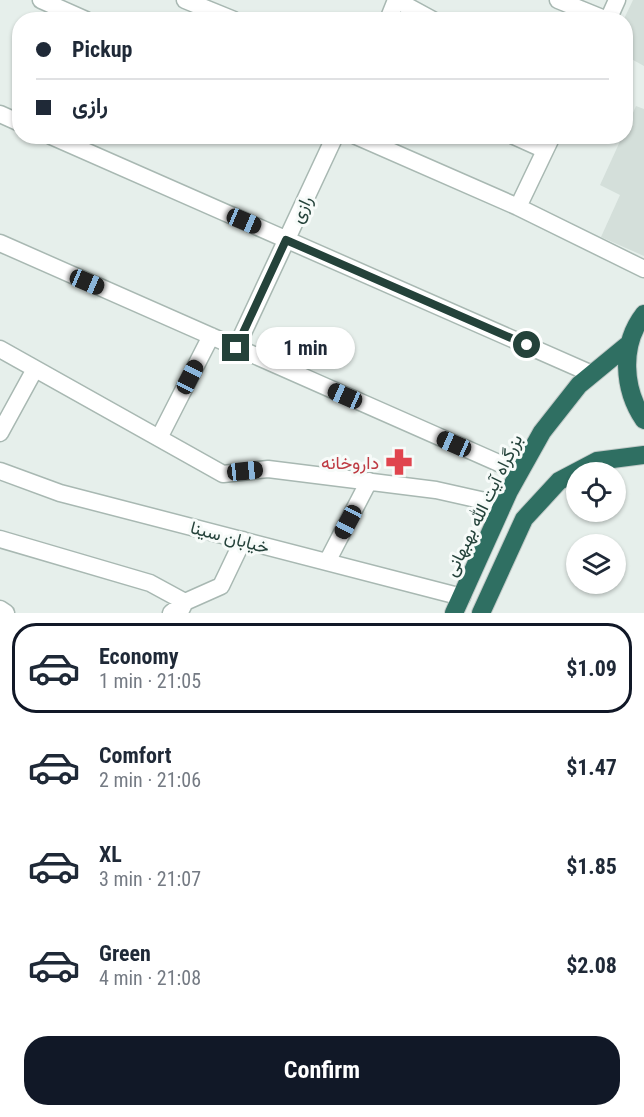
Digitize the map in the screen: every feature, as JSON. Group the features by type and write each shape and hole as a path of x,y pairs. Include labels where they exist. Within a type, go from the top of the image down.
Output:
{"highway":[{"path":"644,314 639,320 630,343 627,365 629,387 636,408 644,420"},
{"name":"بزرگراه آیت الله بهبهانی","path":"458,605 503,504 542,432 579,385 630,343"},
{"path":"482,613 524,519 559,481 597,461 644,455"}],"street":[{"path":"41,0 68,12"},
{"path":"185,0 214,12"},
{"path":"396,0 418,12"},
{"path":"558,0 588,12"},
{"path":"69,144 592,374"},
{"name":"رازی","path":"236,348 331,144"},
{"path":"374,144 518,207 644,269"},
{"path":"518,207 548,144"},
{"path":"0,243 519,472"},
{"path":"159,438 211,336"},
{"path":"0,349 223,474 268,469 436,490 503,504"},
{"path":"0,433 35,369"},
{"name":"خیابان سینا","path":"0,471 60,493 327,562 458,605"},
{"path":"327,562 369,482"},
{"path":"0,539 150,583 182,608"},
{"path":"171,613 220,586 243,540"},
{"path":"0,609 6,613"}],"shaded area":[{"path":"633,0 644,0 644,66 633,60 633,12 627,12"},
{"path":"636,106 644,109 644,256 601,237 620,195 600,185 619,144 633,144 633,113"}],"place":[{"name":"داروخانه","path":"399,462"}],"route":[{"path":"236,348 286,240 527,345"}]}
